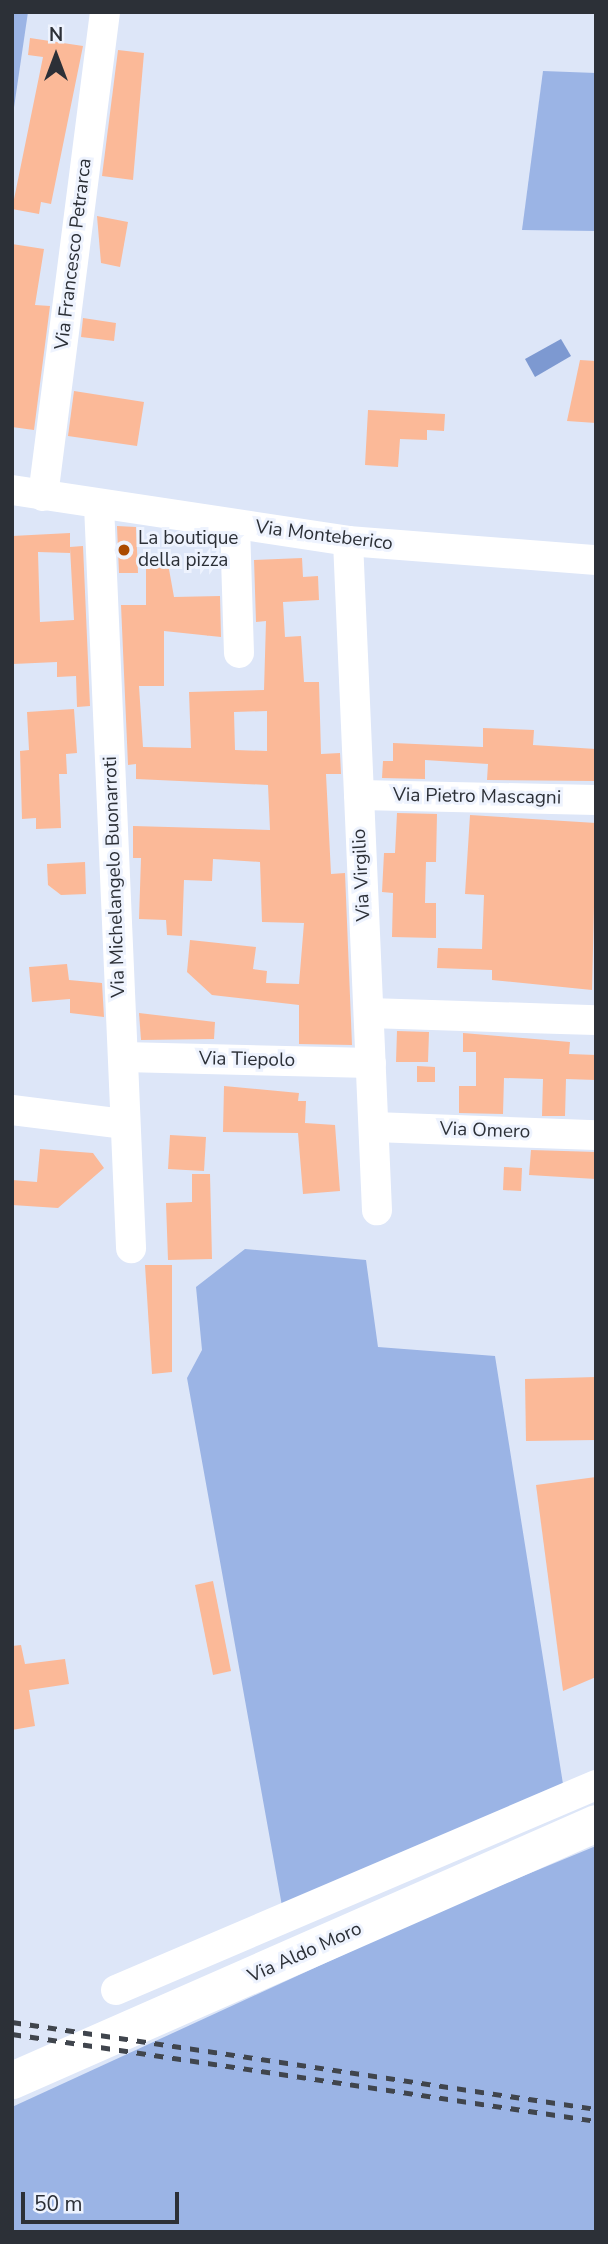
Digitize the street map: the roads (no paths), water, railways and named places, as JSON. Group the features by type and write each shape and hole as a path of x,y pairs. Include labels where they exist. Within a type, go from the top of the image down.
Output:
{"main road":[{"name":"Via Aldo Moro","path":"27,2074 596,1823"}],"street":[{"name":"Via Francesco Petrarca","path":"43,496 105,12"},
{"name":"Via Monteberico","path":"12,490 235,526 348,541 596,560"},
{"name":"Via Michelangelo Buonarroti","path":"99,505 131,1248"},
{"path":"235,526 239,653"},
{"name":"Via Virgilio","path":"348,541 377,1210"},
{"name":"Via Pietro Mascagni","path":"359,794 596,800"},
{"path":"369,1013 596,1020"},
{"name":"Via Tiepolo","path":"123,1057 371,1063"},
{"path":"12,1110 125,1124"},
{"name":"Via Omero","path":"374,1127 596,1135"},
{"path":"117,1990 596,1785"}],"railway":[{"path":"12,2022 596,2109"},
{"path":"12,2034 596,2121"}],"place":[{"name":"La boutique della pizza","path":"124,550"}]}
